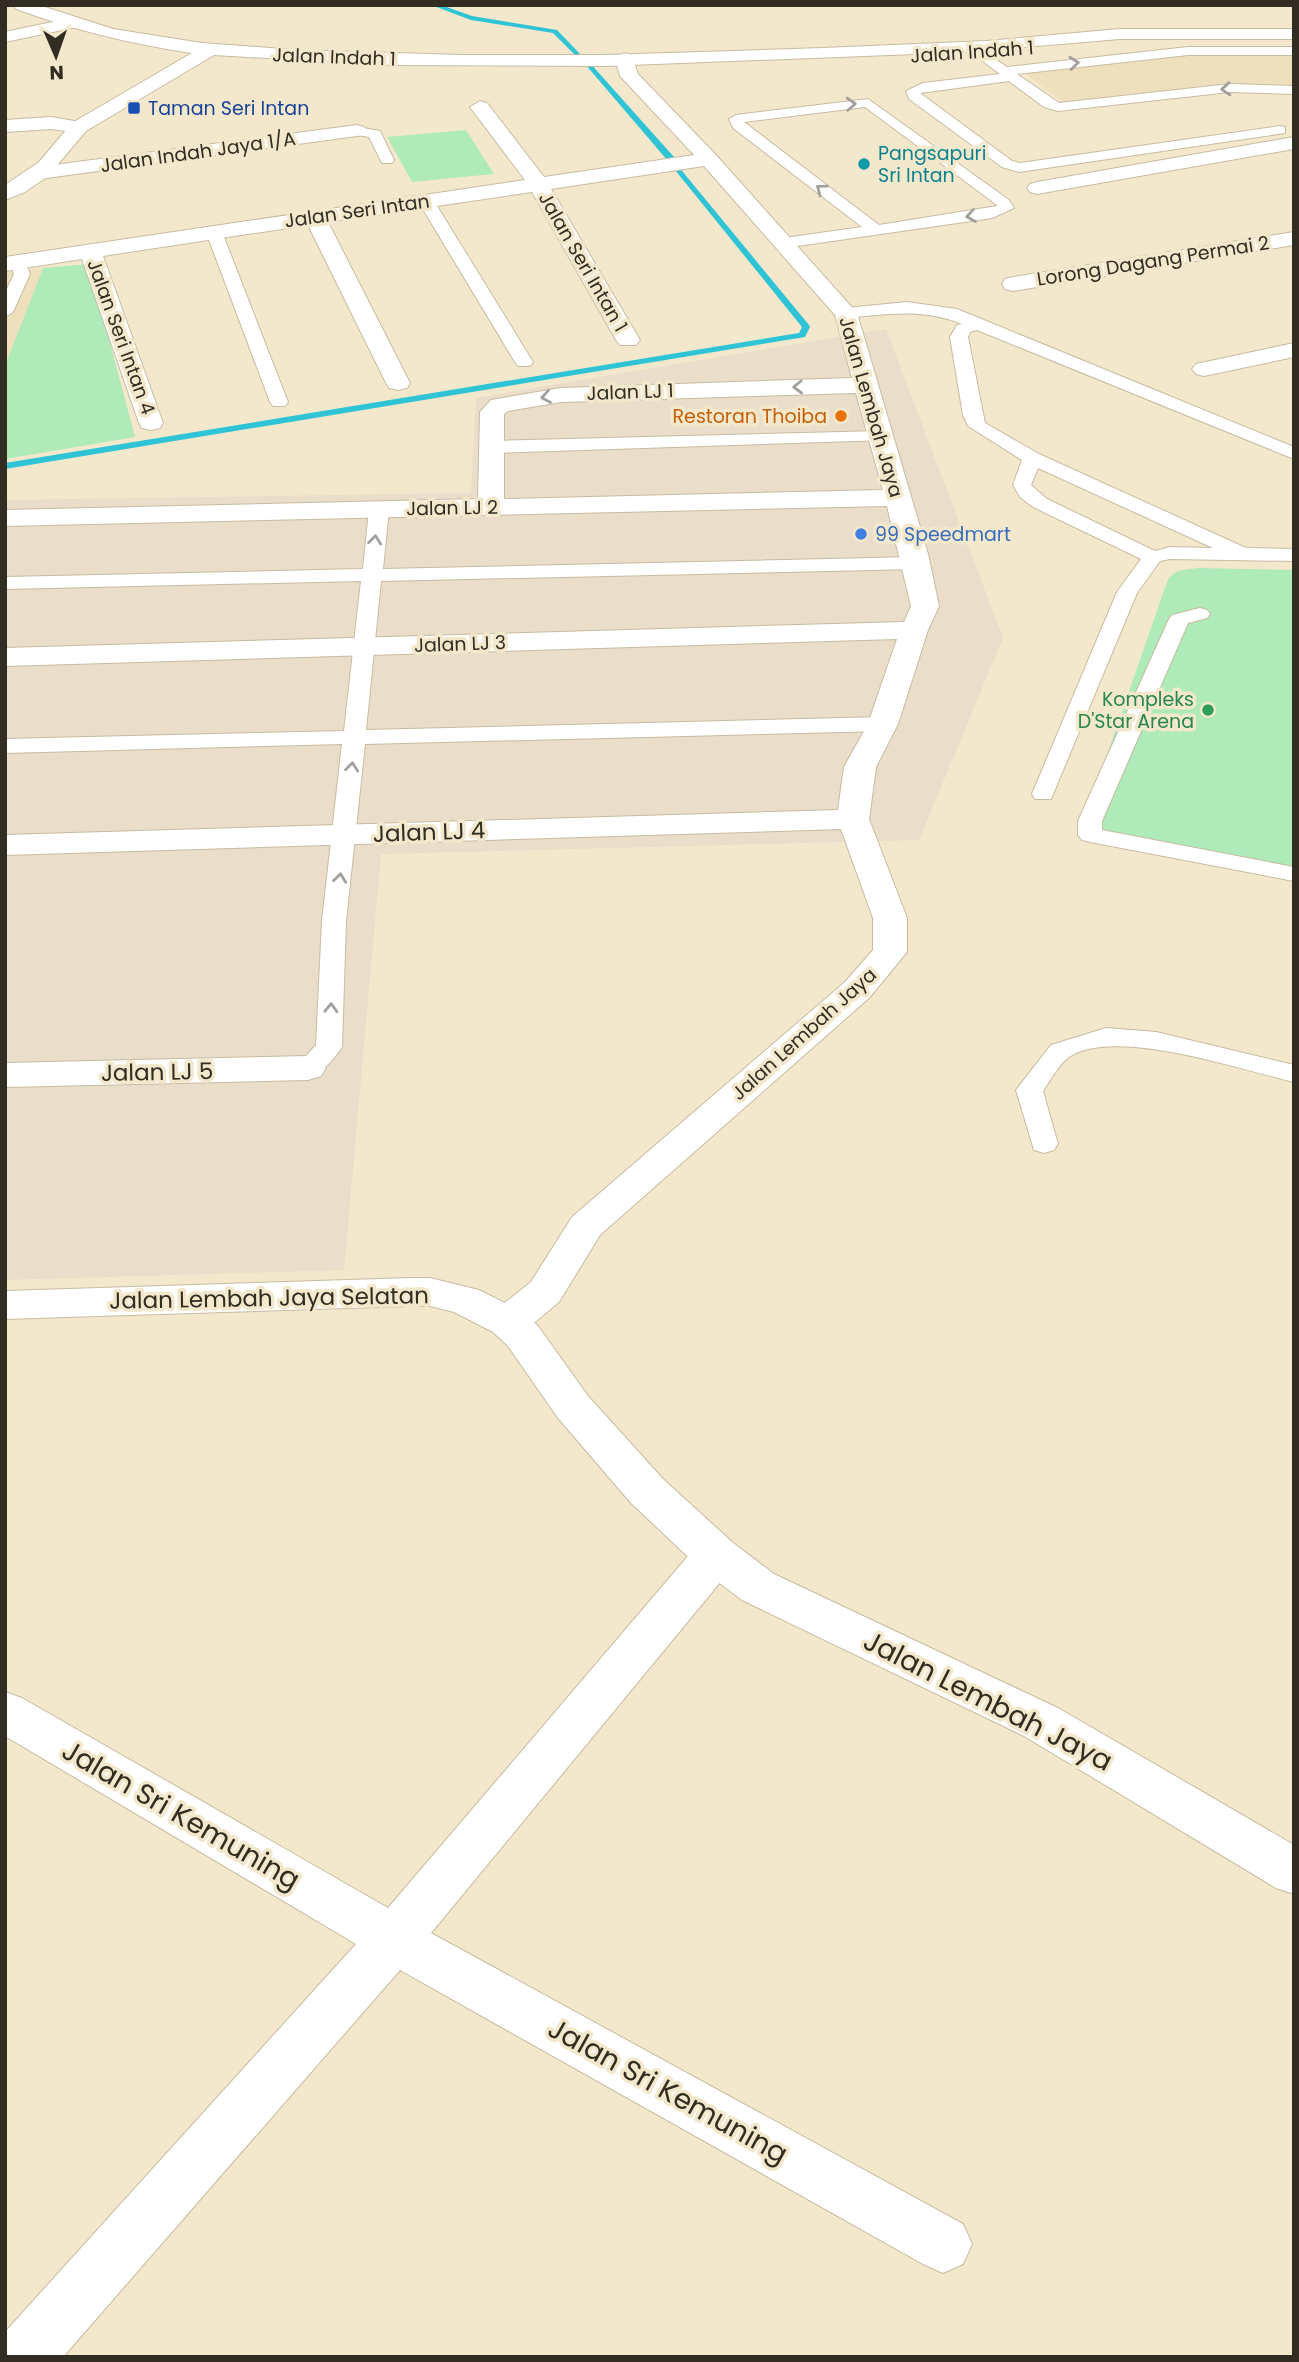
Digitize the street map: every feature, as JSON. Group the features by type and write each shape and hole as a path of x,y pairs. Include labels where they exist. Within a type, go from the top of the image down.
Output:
{"street":[{"name":"Jalan Indah 1","path":"22,5 109,34 210,50 447,61 651,59 968,47 1122,34 1294,34"},
{"path":"5,37 71,23"},
{"name":"Jalan Indah 1","path":"651,59 724,63 982,54 1130,40 1247,45 1294,40"},
{"path":"5,194 79,127 210,50"},
{"name":"Jalan Lembah Jaya","path":"509,1322 545,1292 586,1226 857,990 890,953 890,918 853,819 860,767 883,724 914,630 925,606 916,563 846,313 709,159 629,76 624,59"},
{"name":"Jalan Seri Intan 1","path":"480,107 538,184 628,340"},
{"path":"5,125 51,123 79,127"},
{"name":"Jalan Indah Jaya 1/A","path":"23,180 357,131"},
{"path":"1037,188 1287,137"},
{"name":"Jalan Seri Intan","path":"11,263 709,159"},
{"path":"315,217 398,383"},
{"name":"Lorong Dagang Permai 2","path":"1013,284 1294,238"},
{"name":"Jalan Seri Intan 4","path":"90,251 152,423"},
{"path":"1204,369 1294,350"},
{"name":"Jalan LJ 1","path":"491,507 492,412 500,405 561,394 866,385"},
{"name":"Jalan LJ 2","path":"5,518 898,498"},
{"name":"Jalan LJ 3","path":"5,657 914,630"},
{"name":"Jalan LJ 4","path":"5,845 853,819"},
{"name":"Jalan LJ 5","path":"5,1075 308,1068"},
{"name":"Jalan Lembah Jaya Selatan","path":"5,1305 430,1292 465,1300 509,1322 523,1336 573,1408 670,1515 716,1555"},
{"path":"23,2357 394,1940 716,1555"},
{"name":"Jalan Lembah Jaya","path":"716,1555 758,1587 1041,1722 1294,1872"},
{"name":"Jalan Sri Kemuning","path":"5,1712 394,1940 943,2244"}],"lane":[{"path":"1287,137 1019,168 1007,164 914,96 913,91 923,87 1009,74 1188,51 1247,45 1294,51"},
{"path":"982,54 1049,104 1058,107 1230,88 1294,90"},
{"path":"784,243 876,230 992,213 1006,208 1004,203 868,103 736,119 738,125 876,230"},
{"path":"357,131 376,134 387,160"},
{"path":"426,201 524,362"},
{"path":"214,232 279,402"},
{"path":"5,312 22,274 11,263"},
{"path":"846,313 907,307 951,313 1294,454"},
{"path":"978,324 963,329 959,337 972,415 977,426 1032,458 1245,555"},
{"path":"492,447 881,436"},
{"path":"1032,458 1022,485 1027,493 1040,503 1153,557 1170,553 1294,555"},
{"path":"308,1068 329,1046 334,920 379,510"},
{"path":"1043,794 1126,592 1153,557"},
{"path":"5,583 916,563"},
{"path":"1200,614 1179,619 1090,821 1090,835 1294,874"},
{"path":"5,746 883,724"},
{"path":"1044,1144 1029,1090 1060,1051 1106,1036 1156,1041 1294,1073"}],"shaded area":[{"path":"1193,53 1294,54 1294,88 1227,86 1066,105 1023,72"},
{"path":"43,268 5,366 5,272"},
{"path":"886,329 1003,638 919,840 381,854 344,1270 5,1280 5,500 471,493 476,398"}],"green space":[{"path":"466,130 494,174 412,182 387,137"},
{"path":"89,264 135,437 5,459 5,366 43,268"},
{"name":"Kompleks D'Star Arena","path":"1198,568 1294,570 1294,882 1078,838 1167,582 1176,572"}],"waterway":[{"path":"434,5 471,18 555,31 578,55"},
{"path":"587,63 671,159"},
{"path":"5,466 802,335 806,327 678,168"}],"place":[{"name":"Taman Seri Intan","path":"134,108"},
{"name":"Pangsapuri Sri Intan","path":"864,164"},
{"name":"Restoran Thoiba","path":"841,416"},
{"name":"99 Speedmart","path":"861,534"},
{"name":"Kompleks D'Star Arena","path":"1208,710"}]}
